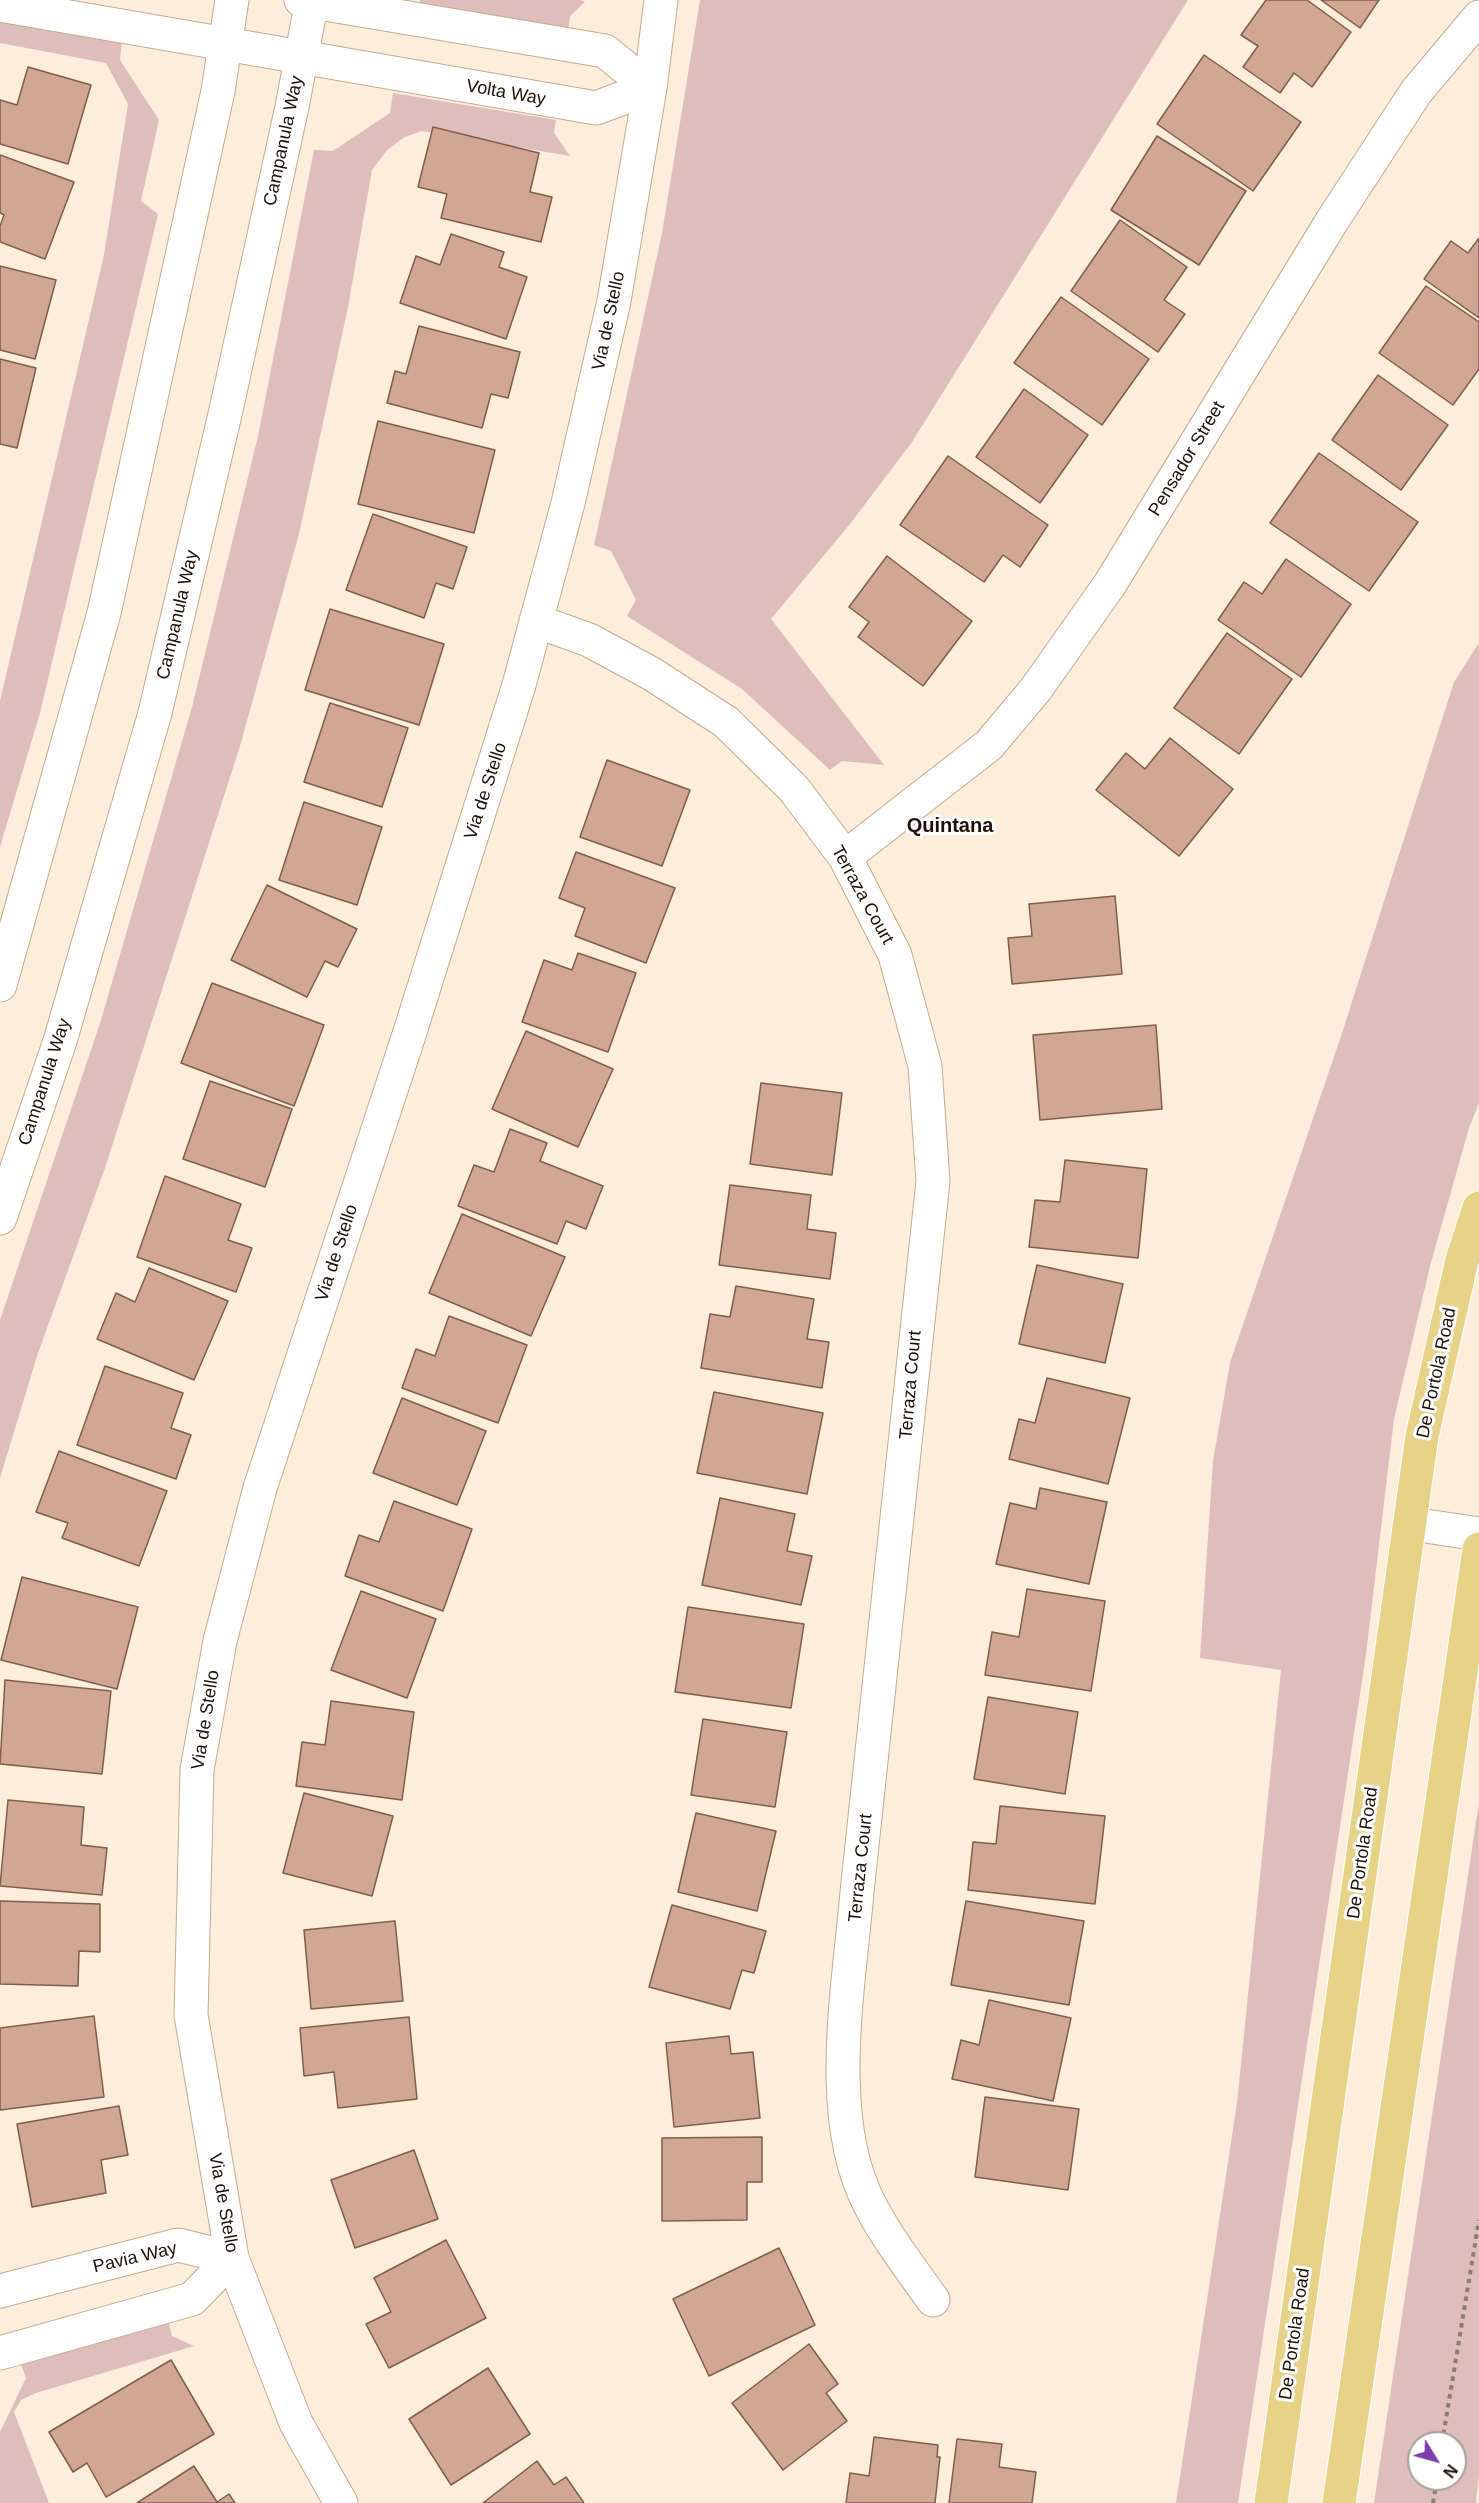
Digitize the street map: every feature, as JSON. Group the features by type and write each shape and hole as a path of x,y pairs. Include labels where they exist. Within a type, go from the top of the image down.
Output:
{"main road":[{"name":"De Portola Road","path":"1271,2503 1394,1633 1412,1524 1422,1436 1462,1260 1479,1208"},
{"path":"1339,2503 1479,1549"}],"street":[{"path":"0,985 104,613 218,92 232,0"},
{"path":"309,0 605,51 650,88"},
{"name":"Campanula Way","path":"0,1218 60,1041 155,713 226,410 302,57 309,0"},
{"name":"Via de Stello","path":"341,2503 296,2423 232,2258 191,2015 197,1770 220,1641 260,1488 409,1035 519,685 567,503 614,301 650,88 661,0"},
{"name":"Volta Way","path":"0,5 596,108 650,88"},
{"name":"Pensador Street","path":"845,857 989,745 1036,689 1110,584 1332,221 1416,92 1479,17"},
{"name":"Terraza Court","path":"536,621 600,646 652,674 726,722 794,789 845,857 895,955 925,1066 933,1181 922,1266 893,1576 857,1892 847,2002 843,2103 851,2155 869,2204 933,2300"},
{"path":"1412,1524 1479,1534"},
{"name":"Pavia Way","path":"0,2291 178,2245 232,2258"},
{"path":"0,2353 192,2299 232,2258"}],"path":[{"path":"1444,2431 1479,2220"}],"shaded area":[{"path":"420,0 581,0 585,2 570,16 568,30 420,3"},
{"path":"700,0 1188,0 912,442 850,524 771,619 884,765 842,761 830,770 742,689 627,616 636,600 611,551 594,545 662,233"},
{"path":"0,22 122,41 120,60 159,120 141,201 158,214 40,713 0,847 0,701 104,255 128,104 106,63 0,43"},
{"path":"393,93 556,120 554,133 570,156 422,131 405,137 387,150 372,170 348,307 299,534 240,746 105,1168 38,1353 0,1478 0,1320 101,1020 192,707 258,436 314,150 333,151 390,113"},
{"path":"1479,643 1479,1103 1469,1128 1430,1266 1394,1419 1366,1654 1238,2503 1176,2503 1237,2103 1281,1670 1200,1658 1213,1461 1230,1363 1342,1033 1454,682"},
{"path":"1479,1802 1479,2473 1476,2503 1374,2503"},
{"path":"168,2320 172,2336 194,2346 36,2393 21,2400 14,2412 49,2503 0,2503 0,2432 26,2378 21,2365"}],"building":[{"path":"1266,0 1307,0 1351,32 1312,87 1294,73 1280,93 1243,67 1258,46 1241,35"},
{"path":"1321,0 1379,0 1360,28"},
{"path":"1204,55 1301,122 1253,191 1157,124"},
{"path":"28,67 91,85 68,164 0,144 0,100 17,105"},
{"path":"433,127 539,153 530,192 552,197 541,242 441,218 447,194 418,187"},
{"path":"1157,136 1246,191 1199,265 1111,210"},
{"path":"0,155 74,182 45,259 0,242 0,226 4,215 0,213"},
{"path":"1120,220 1187,267 1164,300 1185,314 1158,352 1071,291"},
{"path":"451,234 504,252 499,267 527,277 506,339 400,303 416,256 440,265"},
{"path":"1479,238 1479,318 1424,279 1451,241 1468,253"},
{"path":"0,266 56,280 35,359 0,350"},
{"path":"1426,286 1479,322 1479,369 1453,405 1379,353"},
{"path":"1061,297 1149,359 1102,425 1014,363"},
{"path":"419,326 520,352 508,398 491,394 482,428 387,403 395,371 406,374"},
{"path":"0,359 36,368 17,448 0,444"},
{"path":"1378,375 1448,425 1401,490 1332,440"},
{"path":"1024,389 1088,435 1040,503 976,457"},
{"path":"378,421 495,450 474,533 358,504"},
{"path":"1319,453 1418,522 1369,591 1270,523"},
{"path":"948,456 1048,525 1020,567 1003,555 984,582 900,525"},
{"path":"373,514 467,547 453,589 436,583 424,618 346,590"},
{"path":"887,556 972,621 923,686 858,637 869,622 849,607"},
{"path":"1286,559 1351,604 1301,677 1218,620 1244,582 1262,594"},
{"path":"330,609 444,644 419,725 305,690"},
{"path":"1227,633 1292,679 1239,754 1174,708"},
{"path":"330,703 408,728 382,807 304,782"},
{"path":"1170,738 1233,789 1179,856 1096,790 1126,753 1145,769"},
{"path":"607,760 690,790 662,866 580,837"},
{"path":"304,802 382,827 357,905 279,880"},
{"path":"576,852 675,888 646,963 575,936 585,908 559,898"},
{"path":"267,885 357,929 338,967 325,961 307,997 231,960"},
{"path":"1115,896 1122,974 1012,984 1008,938 1032,936 1029,904"},
{"path":"578,953 636,973 608,1052 522,1022 544,960 572,970"},
{"path":"212,983 324,1025 294,1106 181,1063"},
{"path":"1156,1025 1162,1109 1040,1120 1033,1035"},
{"path":"526,1031 613,1069 578,1147 492,1109"},
{"path":"210,1081 292,1109 265,1187 183,1159"},
{"path":"761,1083 842,1093 832,1175 750,1164"},
{"path":"510,1129 547,1143 540,1161 603,1186 586,1229 566,1221 557,1244 458,1206 474,1165 494,1172"},
{"path":"1065,1160 1147,1169 1138,1258 1029,1247 1035,1200 1060,1202"},
{"path":"165,1176 241,1204 228,1240 252,1248 236,1292 137,1257"},
{"path":"730,1185 811,1195 807,1229 836,1233 830,1279 719,1265"},
{"path":"462,1214 565,1257 531,1336 429,1293"},
{"path":"1037,1265 1123,1284 1105,1363 1019,1344"},
{"path":"149,1268 228,1301 194,1380 97,1339 116,1293 135,1302"},
{"path":"736,1286 814,1299 807,1339 829,1342 822,1388 701,1368 710,1314 730,1317"},
{"path":"449,1316 527,1345 498,1423 402,1388 416,1349 435,1356"},
{"path":"105,1366 183,1393 171,1428 191,1435 176,1479 77,1445"},
{"path":"1047,1378 1130,1398 1108,1484 1009,1459 1019,1419 1035,1423"},
{"path":"714,1392 823,1413 807,1494 697,1473"},
{"path":"402,1398 486,1431 457,1505 373,1473"},
{"path":"59,1451 167,1491 139,1566 62,1538 68,1523 36,1512"},
{"path":"1040,1488 1107,1502 1089,1584 996,1564 1010,1503 1036,1509"},
{"path":"720,1498 795,1514 787,1551 812,1556 801,1605 702,1585"},
{"path":"394,1501 472,1529 443,1611 345,1576 359,1535 379,1542"},
{"path":"22,1577 138,1607 117,1689 1,1660"},
{"path":"1027,1589 1105,1601 1091,1691 985,1675 992,1632 1019,1637"},
{"path":"361,1591 436,1619 407,1698 331,1670"},
{"path":"688,1607 804,1624 791,1708 675,1692"},
{"path":"5,1680 111,1691 102,1774 0,1764"},
{"path":"988,1697 1078,1712 1065,1794 974,1779"},
{"path":"331,1701 414,1712 402,1800 296,1786 302,1742 325,1745"},
{"path":"703,1719 787,1732 775,1807 691,1795"},
{"path":"304,1793 393,1816 372,1896 283,1873"},
{"path":"8,1800 84,1807 81,1845 107,1848 102,1895 0,1886"},
{"path":"1000,1806 1105,1816 1095,1904 968,1890 973,1842 996,1844"},
{"path":"696,1813 776,1831 757,1911 678,1892"},
{"path":"0,1901 100,1904 100,1952 79,1951 78,1986 0,1984"},
{"path":"966,1901 1084,1921 1069,2005 951,1985"},
{"path":"672,1905 766,1931 754,1973 742,1970 730,2009 649,1987"},
{"path":"395,1921 403,2001 311,2009 304,1930"},
{"path":"989,2000 1071,2018 1053,2101 952,2079 961,2040 979,2045"},
{"path":"94,2016 104,2097 0,2110 0,2028"},
{"path":"409,2017 417,2099 338,2108 334,2072 304,2076 300,2028"},
{"path":"729,2036 731,2054 753,2052 760,2118 674,2127 666,2043"},
{"path":"985,2097 1079,2109 1068,2190 975,2177"},
{"path":"119,2106 128,2155 101,2160 106,2193 32,2207 17,2124"},
{"path":"762,2137 762,2182 747,2182 747,2220 662,2221 662,2138"},
{"path":"414,2150 438,2219 355,2248 331,2180"},
{"path":"446,2240 486,2318 389,2368 366,2324 391,2312 374,2278"},
{"path":"779,2248 815,2325 709,2376 673,2299"},
{"path":"809,2344 838,2384 826,2393 847,2421 783,2470 732,2403"},
{"path":"171,2360 214,2434 106,2497 87,2463 73,2472 49,2432"},
{"path":"488,2368 530,2434 451,2485 409,2419"},
{"path":"874,2437 938,2445 937,2457 940,2457 935,2503 846,2503 850,2473 869,2476"},
{"path":"957,2439 1002,2444 999,2467 1036,2472 1032,2503 949,2503"},
{"path":"537,2461 554,2485 566,2477 584,2503 483,2503"},
{"path":"194,2466 217,2502 229,2494 235,2503 137,2503"}],"district":[{"name":"Quintana","path":"950,826"}]}
